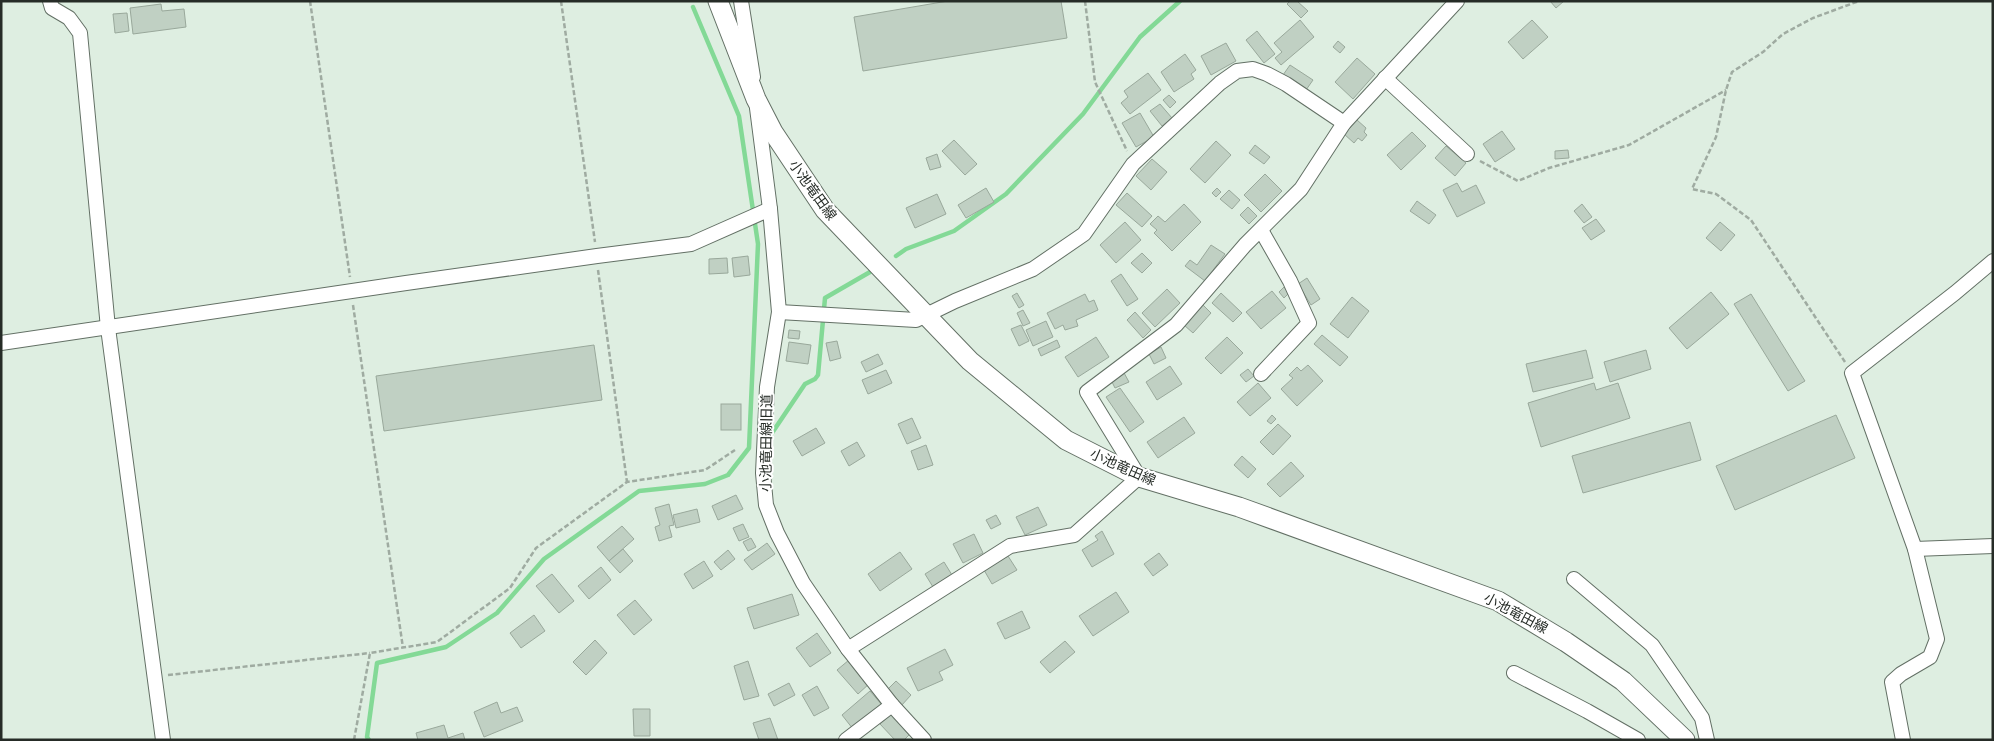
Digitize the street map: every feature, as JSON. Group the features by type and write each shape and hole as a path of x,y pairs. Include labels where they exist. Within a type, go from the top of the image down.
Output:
{"main road":[{"name":"小池竜田線","path":"718,1 756,99 773,132 825,210 970,361 1066,440 1139,477 1239,507 1498,601 1566,642 1623,681 1685,740"}],"street":[{"path":"50,1 52,8 69,18 80,34 108,328 163,740"},
{"name":"小池竜田線旧道","path":"741,1 756,99 759,214 779,312 767,387 763,472 766,505 777,533 803,582 848,648 892,704 924,740"},
{"path":"848,648 1010,546 1074,535 1139,477 1087,392 1176,325 1261,230 1301,189 1344,123 1457,1"},
{"path":"779,312 916,320 955,301 1033,269 1084,234 1133,164 1220,83 1237,71 1254,69 1267,74 1286,84 1344,123"},
{"path":"1385,78 1467,154"},
{"path":"1,343 352,291 691,244 759,214"},
{"path":"1261,230 1290,281 1309,323 1262,374"},
{"path":"1904,740 1892,682 1901,674 1930,657 1937,639 1915,549 1852,373 1993,261"},
{"path":"1915,549 1993,546"},
{"path":"1574,579 1652,645 1702,718 1707,740"},
{"path":"1514,673 1638,740"},
{"path":"846,740 892,704"}],"path":[{"path":"310,1 403,648"},
{"path":"1085,1 1095,82 1133,164"},
{"path":"1852,373 1752,220 1716,194 1692,189 1716,137 1726,90 1732,72 1763,52 1783,34 1813,18 1859,1"},
{"path":"1467,154 1518,181 1549,168 1629,145 1726,90"},
{"path":"155,677 370,653 437,642 510,588 536,548 627,482 704,470 735,450"},
{"path":"354,740 370,653"}],"building":[{"path":"948,1 1061,1 1067,38 863,71 854,17"},
{"path":"1290,1 1297,1 1308,11 1301,18 1287,4"},
{"path":"1550,1 1564,1 1556,8"},
{"path":"161,4 162,11 184,9 186,27 133,34 130,8"},
{"path":"127,13 129,31 115,33 113,14"},
{"path":"1300,20 1314,37 1281,65 1275,58 1282,52 1274,43"},
{"path":"1532,20 1548,37 1523,59 1508,42"},
{"path":"1257,31 1275,54 1264,63 1246,40"},
{"path":"1338,41 1345,47 1340,53 1333,47"},
{"path":"1226,43 1236,61 1211,75 1201,56"},
{"path":"1185,54 1196,70 1191,74 1194,79 1174,92 1161,72"},
{"path":"1357,58 1375,74 1353,99 1335,82"},
{"path":"1290,65 1313,80 1306,90 1283,75"},
{"path":"1148,73 1161,90 1130,114 1121,103 1128,97 1124,91"},
{"path":"1169,95 1176,102 1170,108 1163,100"},
{"path":"1160,104 1172,118 1162,126 1150,111"},
{"path":"1140,113 1154,137 1136,147 1122,123"},
{"path":"1357,120 1366,128 1364,132 1367,135 1362,141 1358,138 1354,143 1344,134"},
{"path":"1502,131 1515,149 1495,162 1483,144"},
{"path":"1412,132 1426,146 1401,170 1387,155"},
{"path":"954,140 977,164 965,175 942,151"},
{"path":"1216,141 1231,155 1205,183 1190,169"},
{"path":"1255,145 1270,157 1264,164 1249,153"},
{"path":"1446,146 1466,163 1455,176 1435,158"},
{"path":"1568,150 1569,158 1555,159 1555,151"},
{"path":"937,154 941,167 930,170 926,158"},
{"path":"1152,159 1167,172 1151,190 1136,176"},
{"path":"1265,174 1282,191 1261,212 1244,195"},
{"path":"1457,183 1462,192 1476,185 1485,203 1457,217 1443,190"},
{"path":"986,188 994,202 966,218 958,205"},
{"path":"1217,188 1221,192 1216,197 1212,193"},
{"path":"1229,190 1240,200 1232,209 1220,199"},
{"path":"1127,193 1152,216 1142,227 1116,205"},
{"path":"937,194 946,214 915,228 906,208"},
{"path":"1417,201 1436,215 1429,224 1410,211"},
{"path":"1184,204 1201,222 1172,251 1154,233 1157,230 1150,224 1158,216 1165,222"},
{"path":"1582,204 1592,217 1584,223 1574,211"},
{"path":"1248,207 1257,216 1249,224 1240,215"},
{"path":"1596,219 1605,231 1591,240 1582,228"},
{"path":"1125,222 1141,240 1116,263 1100,245"},
{"path":"1720,222 1735,235 1721,251 1706,238"},
{"path":"1211,245 1225,254 1205,281 1185,266 1190,260 1197,265"},
{"path":"1142,253 1152,263 1142,273 1131,263"},
{"path":"748,256 750,275 734,277 732,258"},
{"path":"727,258 728,273 709,274 709,259"},
{"path":"1121,274 1138,299 1127,306 1111,281"},
{"path":"1307,278 1320,299 1311,305 1298,284"},
{"path":"1284,287 1289,293 1284,298 1279,292"},
{"path":"1167,289 1180,303 1155,327 1142,313"},
{"path":"1272,291 1286,308 1261,329 1246,312"},
{"path":"1711,292 1729,314 1687,349 1669,328"},
{"path":"1017,293 1024,305 1019,308 1012,296"},
{"path":"1221,293 1242,313 1233,322 1212,303"},
{"path":"1085,294 1089,302 1094,300 1098,310 1076,320 1078,326 1065,330 1063,325 1055,329 1047,313"},
{"path":"1751,294 1805,381 1788,391 1734,304"},
{"path":"1352,297 1369,311 1348,338 1330,324"},
{"path":"1203,305 1211,313 1193,333 1184,325"},
{"path":"1023,310 1030,323 1023,326 1017,313"},
{"path":"1135,312 1151,330 1143,338 1127,320"},
{"path":"1046,321 1053,337 1033,346 1026,330"},
{"path":"1021,325 1029,341 1019,346 1011,329"},
{"path":"789,330 800,331 799,339 788,338"},
{"path":"1322,335 1348,357 1340,366 1314,344"},
{"path":"1096,337 1109,357 1078,377 1065,357"},
{"path":"1227,337 1243,353 1221,374 1205,358"},
{"path":"1057,340 1060,347 1041,356 1038,349"},
{"path":"837,341 841,358 830,361 826,343"},
{"path":"789,342 811,345 808,364 786,361"},
{"path":"594,345 602,400 384,431 376,376"},
{"path":"1161,347 1166,358 1154,364 1149,354"},
{"path":"1586,350 1593,378 1533,392 1526,364"},
{"path":"1646,350 1651,369 1610,382 1604,362"},
{"path":"878,354 883,364 866,372 861,362"},
{"path":"1308,365 1323,381 1297,406 1281,389 1293,378 1289,375 1297,367 1301,371"},
{"path":"1170,366 1182,384 1157,400 1146,382"},
{"path":"1248,369 1254,376 1246,382 1240,375"},
{"path":"886,370 892,383 868,394 862,380"},
{"path":"1123,371 1129,382 1115,388 1110,378"},
{"path":"1258,383 1271,398 1250,416 1237,402"},
{"path":"1594,383 1596,390 1618,383 1630,418 1541,447 1528,403"},
{"path":"1120,388 1144,422 1130,432 1106,397"},
{"path":"721,404 741,404 741,430 721,430"},
{"path":"1272,415 1276,419 1271,424 1267,421"},
{"path":"1836,415 1855,458 1735,510 1716,466"},
{"path":"1184,417 1195,433 1158,458 1147,442"},
{"path":"912,418 921,438 907,444 898,424"},
{"path":"1690,422 1701,460 1583,493 1572,456"},
{"path":"1278,424 1291,436 1273,455 1260,442"},
{"path":"816,428 825,443 802,456 793,441"},
{"path":"857,442 865,456 849,466 841,451"},
{"path":"926,445 933,465 918,470 911,451"},
{"path":"1242,456 1256,469 1248,478 1234,465"},
{"path":"1291,462 1304,476 1280,497 1267,484"},
{"path":"736,495 743,509 718,520 712,506"},
{"path":"669,504 674,525 669,526 672,537 659,541 655,527 660,525 655,508"},
{"path":"1038,507 1047,525 1025,535 1016,517"},
{"path":"697,509 700,522 676,528 673,515"},
{"path":"996,515 1001,524 991,529 986,520"},
{"path":"743,524 749,537 739,541 733,528"},
{"path":"622,526 634,539 609,561 597,547"},
{"path":"1102,531 1114,554 1092,567 1082,550 1098,540 1095,536"},
{"path":"974,534 983,553 963,563 953,544"},
{"path":"751,538 756,547 748,551 743,542"},
{"path":"767,543 775,554 752,570 744,560"},
{"path":"623,549 633,561 620,573 609,561"},
{"path":"728,550 735,559 721,570 714,562"},
{"path":"900,552 912,569 880,591 868,574"},
{"path":"1159,553 1168,565 1153,576 1144,564"},
{"path":"1008,556 1017,570 992,584 984,570"},
{"path":"704,561 713,576 693,589 684,574"},
{"path":"944,562 952,575 933,587 925,574"},
{"path":"601,567 611,580 589,599 578,586"},
{"path":"552,574 574,601 559,613 536,586"},
{"path":"1116,592 1129,612 1093,636 1079,616"},
{"path":"792,594 799,615 754,629 747,608"},
{"path":"635,600 652,620 634,635 617,615"},
{"path":"1022,611 1030,628 1005,639 997,623"},
{"path":"534,615 545,631 521,648 510,633"},
{"path":"817,633 831,653 810,667 796,648"},
{"path":"595,640 607,653 586,675 573,662"},
{"path":"1065,641 1075,652 1050,673 1040,662"},
{"path":"945,649 953,665 939,672 943,680 918,691 907,668"},
{"path":"849,660 870,683 858,694 837,670"},
{"path":"748,661 759,696 744,700 734,666"},
{"path":"896,681 911,695 901,706 885,692"},
{"path":"789,683 795,695 774,706 768,694"},
{"path":"817,686 829,708 814,716 802,695"},
{"path":"870,691 882,705 853,729 842,715"},
{"path":"497,702 501,713 517,707 523,721 484,737 474,712"},
{"path":"633,709 650,709 650,736 634,736"},
{"path":"891,714 909,735 904,740 895,740 880,724"},
{"path":"770,718 778,740 759,740 753,723"},
{"path":"444,725 448,738 463,733 465,740 418,740 416,733"}],"waterway":[{"path":"896,256 906,249 954,231 1006,194 1083,114 1140,37 1180,1"},
{"path":"369,740 367,737 377,663 446,647 497,613 544,559 639,491 705,484 728,475 749,448 758,244 739,116 693,7"},
{"path":"770,436 805,384 815,379 818,375 825,298 870,272"}]}
